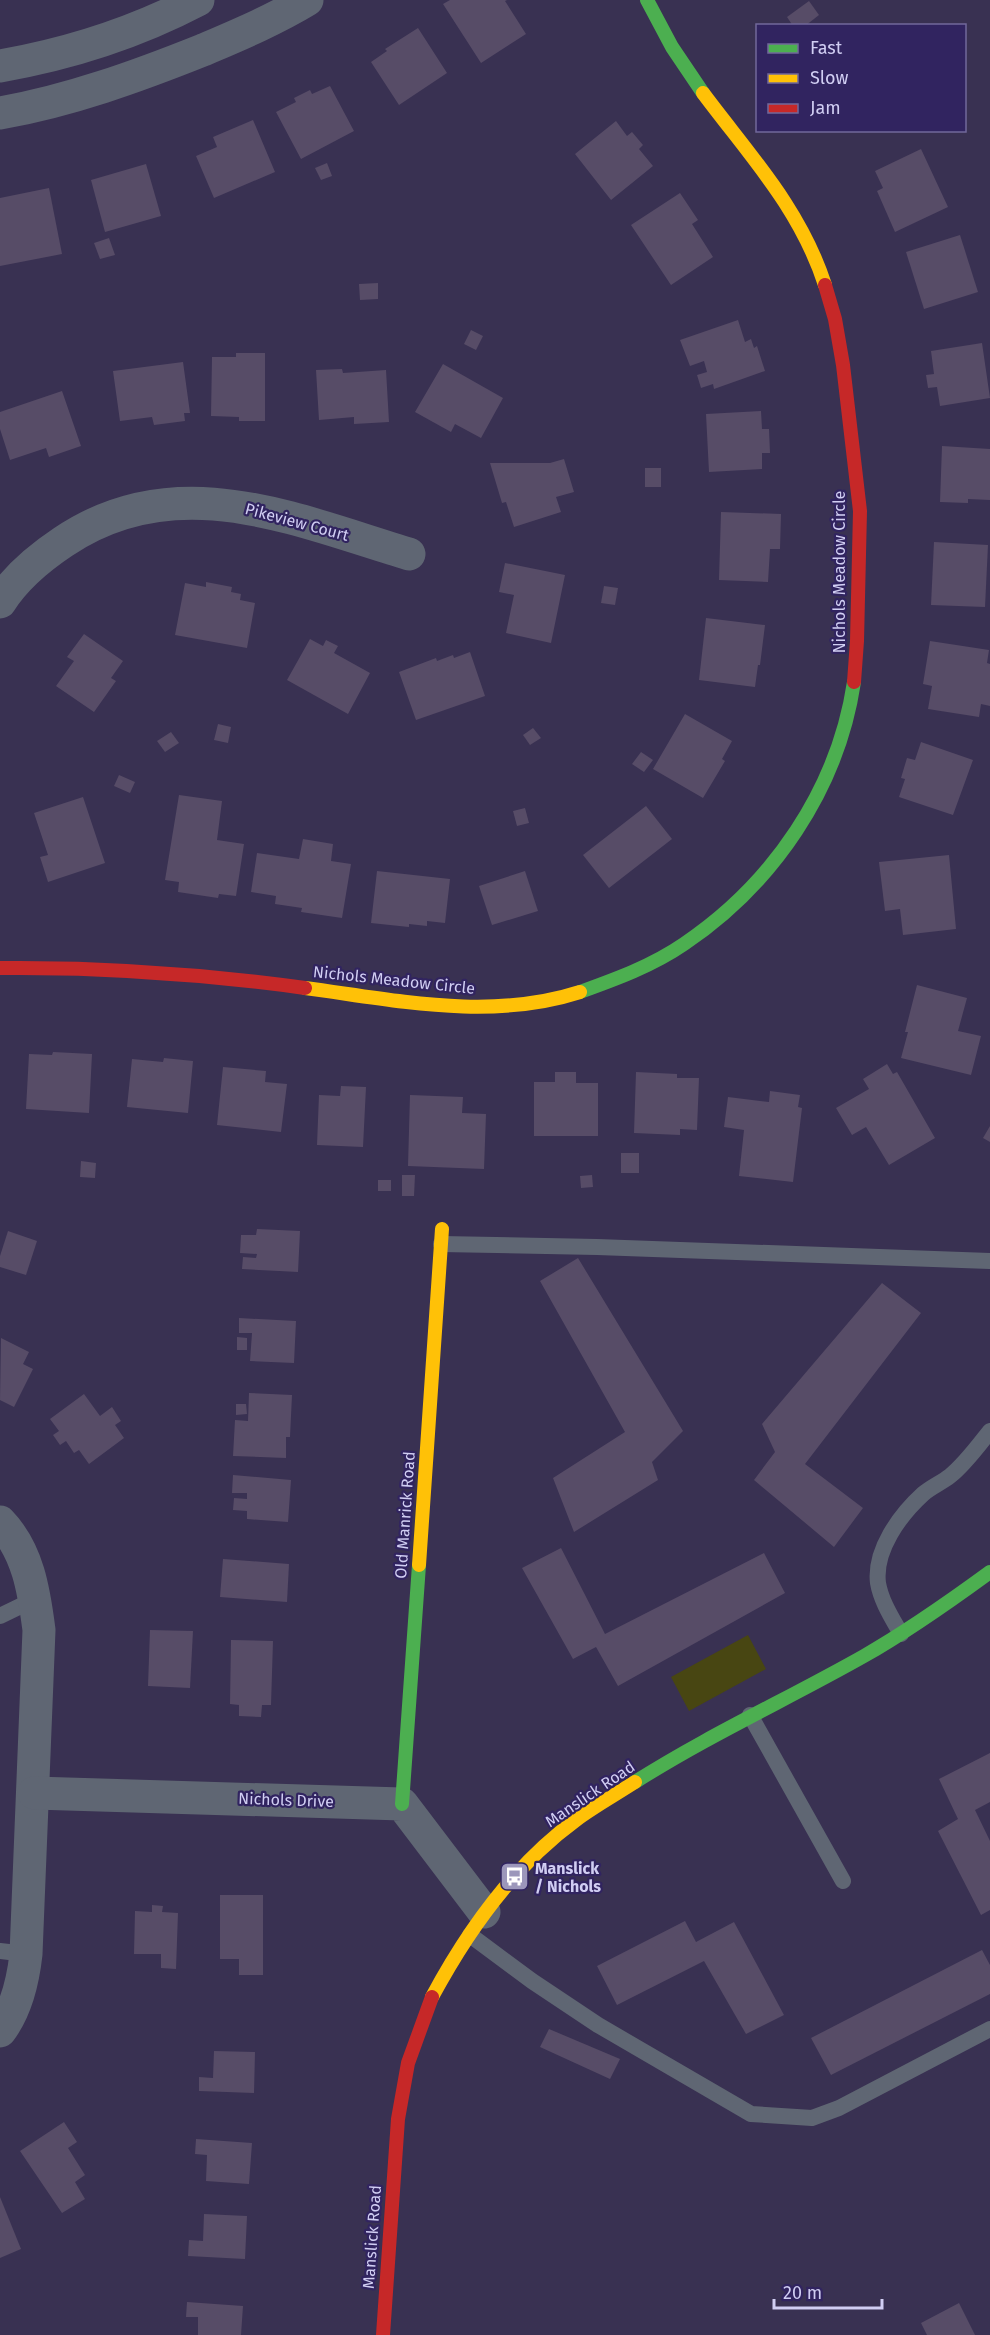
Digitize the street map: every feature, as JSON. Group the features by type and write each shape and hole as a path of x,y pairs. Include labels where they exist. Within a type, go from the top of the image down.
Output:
{"street":[{"path":"0,66 40,59 105,41 198,0"},
{"path":"0,113 93,90 164,66 243,33 307,0"},
{"name":"Nichols Meadow Circle","path":"0,968 72,967 213,977 459,1007 518,1005 576,994 632,975 687,945 736,906 776,863 807,817 831,767 849,711 858,646 860,516 845,372 823,278 801,225 765,170 701,91 647,0"},
{"name":"Pikeview Court","path":"0,602 8,590 40,557 81,530 129,511 178,502 220,503 257,508 409,554"},
{"name":"Old Manrick Road","path":"402,1804 442,1236"},
{"path":"0,1522 21,1549 35,1599 39,1630 34,1792 27,1881 13,1953 16,1999 0,2031"},
{"name":"Manslick Road","path":"383,2335 398,2118 408,2063 432,1996 477,1923 514,1877 544,1846 577,1819 668,1761 901,1634 929,1617 990,1572"},
{"name":"Nichols Drive","path":"34,1792 402,1804"},
{"path":"402,1804 477,1923"}],"lane":[{"path":"442,1236 597,1247 990,1262"},
{"path":"901,1634 882,1597 878,1581 880,1562 888,1538 924,1493 950,1476 990,1431"},
{"path":"0,1616 35,1599"},
{"path":"750,1715 843,1881"},
{"path":"477,1923 532,1981 598,2025 751,2114 812,2118 839,2108 990,2029"}],"shaded area":[{"path":"748,1635 766,1669 689,1711 671,1677"}],"building":[{"path":"450,0 507,0 505,1 526,34 481,63 443,4"},
{"path":"809,1 819,15 808,24 792,24 787,17"},
{"path":"418,28 447,73 399,105 371,62 387,51 385,49"},
{"path":"330,86 354,131 301,159 276,112 296,102 294,98 310,90 312,94"},
{"path":"253,120 275,172 214,198 196,156 217,147 213,137"},
{"path":"616,121 627,136 632,132 643,145 639,149 653,166 611,200 575,154"},
{"path":"921,149 948,207 895,232 877,191 883,188 875,171"},
{"path":"327,163 332,176 321,180 315,168"},
{"path":"146,164 161,216 105,232 91,180"},
{"path":"49,188 62,254 0,266 0,198"},
{"path":"680,193 698,220 692,224 713,257 671,285 631,225"},
{"path":"960,235 978,292 924,309 906,252"},
{"path":"109,238 115,255 100,259 94,243"},
{"path":"378,283 378,299 360,300 359,284"},
{"path":"738,320 745,342 751,339 754,348 757,346 765,371 714,389 713,384 701,388 697,375 707,372 704,361 690,366 680,340"},
{"path":"471,330 483,336 476,350 464,344"},
{"path":"982,343 990,398 940,406 937,387 928,388 926,375 934,374 931,351"},
{"path":"236,353 265,353 265,421 239,421 239,417 211,416 212,357 236,357"},
{"path":"183,362 190,413 184,413 185,421 154,425 152,417 120,421 113,371"},
{"path":"443,364 503,398 481,438 455,424 451,432 415,412"},
{"path":"342,369 343,373 386,370 389,422 354,424 354,417 319,420 316,370"},
{"path":"62,391 81,446 49,457 46,448 10,460 0,429 0,412"},
{"path":"761,411 762,429 769,429 770,453 762,453 762,469 709,472 706,414"},
{"path":"942,446 990,449 990,500 968,499 968,503 940,502"},
{"path":"564,459 574,492 556,497 561,512 514,527 506,502 502,503 490,463 550,463"},
{"path":"645,468 661,468 661,487 645,487"},
{"path":"721,512 781,514 780,549 770,549 768,582 719,580"},
{"path":"934,542 988,545 985,607 931,605"},
{"path":"505,563 565,575 551,643 506,633 514,595 499,592"},
{"path":"206,582 232,587 231,592 241,594 240,600 255,603 247,648 175,635 185,583 206,587"},
{"path":"604,586 618,588 615,605 601,603"},
{"path":"706,618 765,625 755,687 699,680"},
{"path":"84,634 123,661 111,678 116,681 94,712 56,686 74,661 67,657"},
{"path":"310,639 323,646 326,640 338,646 334,653 370,673 348,714 287,680"},
{"path":"930,641 989,650 987,663 990,664 990,706 981,704 979,717 928,709 932,686 923,684"},
{"path":"470,652 485,696 416,720 399,672 436,658 437,661 453,655 454,658"},
{"path":"685,714 732,741 722,759 725,761 703,798 653,769"},
{"path":"218,724 231,727 228,743 214,740"},
{"path":"533,728 541,738 530,745 523,735"},
{"path":"171,732 179,743 165,752 157,741"},
{"path":"921,742 973,760 953,815 899,797 905,779 901,778 907,758 915,760"},
{"path":"641,752 653,760 644,772 632,764"},
{"path":"119,775 135,782 130,793 114,786"},
{"path":"179,795 222,801 217,840 244,844 236,896 219,894 218,898 178,892 179,882 165,880"},
{"path":"83,797 105,863 48,882 40,857 48,855 34,813"},
{"path":"646,806 672,839 609,888 583,855"},
{"path":"525,808 529,823 517,826 513,811"},
{"path":"303,839 333,844 331,861 351,864 342,918 301,912 302,908 275,904 276,896 251,892 257,853 299,859"},
{"path":"949,855 956,929 903,935 900,909 885,911 879,862"},
{"path":"377,871 450,879 445,923 427,921 427,926 409,924 409,927 371,923"},
{"path":"525,871 538,911 492,925 479,886"},
{"path":"917,985 967,998 958,1031 981,1036 971,1075 901,1058"},
{"path":"53,1052 92,1054 89,1113 26,1109 29,1054 52,1055"},
{"path":"164,1058 193,1061 188,1113 127,1107 132,1059 163,1062"},
{"path":"887,1064 893,1074 897,1072 935,1138 889,1165 866,1127 852,1135 836,1108 869,1089 863,1079"},
{"path":"223,1067 266,1071 265,1082 287,1084 281,1132 217,1125"},
{"path":"555,1072 576,1072 576,1083 598,1083 598,1136 534,1136 534,1082 555,1082"},
{"path":"636,1072 677,1074 677,1078 699,1078 697,1130 680,1129 680,1135 634,1133"},
{"path":"341,1086 366,1087 363,1147 317,1145 319,1095 340,1096"},
{"path":"770,1091 800,1095 798,1107 802,1108 793,1182 739,1176 744,1130 724,1127 728,1097 769,1102"},
{"path":"410,1095 463,1097 462,1113 486,1114 484,1169 408,1166"},
{"path":"990,1126 990,1142 983,1138"},
{"path":"621,1153 639,1153 639,1173 621,1173"},
{"path":"81,1161 96,1163 95,1178 80,1177"},
{"path":"402,1175 415,1175 414,1196 402,1196"},
{"path":"592,1175 593,1187 581,1188 580,1176"},
{"path":"378,1180 391,1180 391,1191 378,1191"},
{"path":"257,1229 300,1231 298,1272 242,1269 243,1257 256,1258 257,1254 240,1253 241,1235 256,1235"},
{"path":"8,1231 37,1241 26,1275 0,1267 0,1256"},
{"path":"578,1258 683,1431 652,1462 658,1480 574,1532 553,1478 625,1432 540,1281"},
{"path":"882,1283 921,1313 805,1464 863,1508 834,1547 754,1480 775,1452 762,1424"},
{"path":"239,1318 296,1321 294,1363 250,1361 252,1333 239,1333"},
{"path":"237,1337 247,1338 247,1350 237,1350"},
{"path":"1,1338 29,1352 23,1364 33,1369 14,1407 0,1400"},
{"path":"249,1393 292,1395 290,1437 286,1437 286,1458 233,1456 235,1420 248,1421"},
{"path":"84,1394 100,1416 112,1407 121,1421 115,1425 124,1438 89,1464 79,1450 74,1453 66,1441 60,1445 53,1435 59,1431 50,1419"},
{"path":"236,1404 246,1404 247,1414 236,1415"},
{"path":"233,1475 291,1480 288,1522 247,1519 247,1511 233,1510 234,1498 247,1499 247,1493 232,1493"},
{"path":"561,1548 605,1634 764,1553 785,1593 618,1686 596,1647 573,1659 522,1568"},
{"path":"223,1559 289,1564 287,1602 220,1597"},
{"path":"150,1630 193,1631 190,1688 148,1686"},
{"path":"231,1640 273,1641 271,1705 262,1705 261,1717 239,1716 239,1705 230,1704"},
{"path":"990,1753 990,1802 975,1810 990,1841 990,1910 981,1915 938,1831 958,1819 939,1779"},
{"path":"220,1895 263,1895 263,1975 239,1975 239,1959 220,1959"},
{"path":"152,1905 163,1906 162,1912 178,1913 176,1969 161,1968 161,1954 134,1954 135,1911 152,1912"},
{"path":"685,1921 696,1942 734,1922 784,2015 746,2034 704,1961 617,2005 597,1966"},
{"path":"982,1950 990,1965 990,1994 831,2075 811,2038"},
{"path":"549,2029 620,2059 610,2079 540,2047"},
{"path":"214,2051 255,2052 254,2093 199,2091 199,2077 213,2078"},
{"path":"64,2122 77,2142 68,2148 85,2175 75,2182 85,2199 62,2213 20,2151"},
{"path":"196,2139 252,2143 249,2184 206,2181 207,2155 195,2154"},
{"path":"0,2197 21,2249 0,2258"},
{"path":"204,2214 247,2216 245,2259 188,2256 189,2240 203,2241"},
{"path":"187,2302 243,2306 241,2335 198,2335 198,2317 186,2317"},
{"path":"959,2303 975,2335 927,2335 921,2323"}],"traffic: fast":[{"path":"647,0 672,47 703,93"},
{"path":"580,992 647,965 684,944 746,893 773,863 817,796 846,722 854,682"},
{"path":"402,1804 419,1565"},
{"path":"635,1782 880,1646 928,1616 990,1572"}],"traffic: slow":[{"path":"703,93 756,161 788,207 815,257 825,285"},
{"path":"305,988 408,1002 477,1007 546,1001 580,992"},
{"path":"419,1565 442,1229"},
{"path":"432,1997 477,1923 532,1857 576,1820 635,1782"}],"traffic: jam":[{"path":"825,285 835,319 843,365 860,511 854,682"},
{"path":"0,968 153,972 305,988"},
{"path":"383,2335 398,2119 408,2063 432,1997"}],"place":[{"name":"Manslick / Nichols","path":"514,1877"}]}
